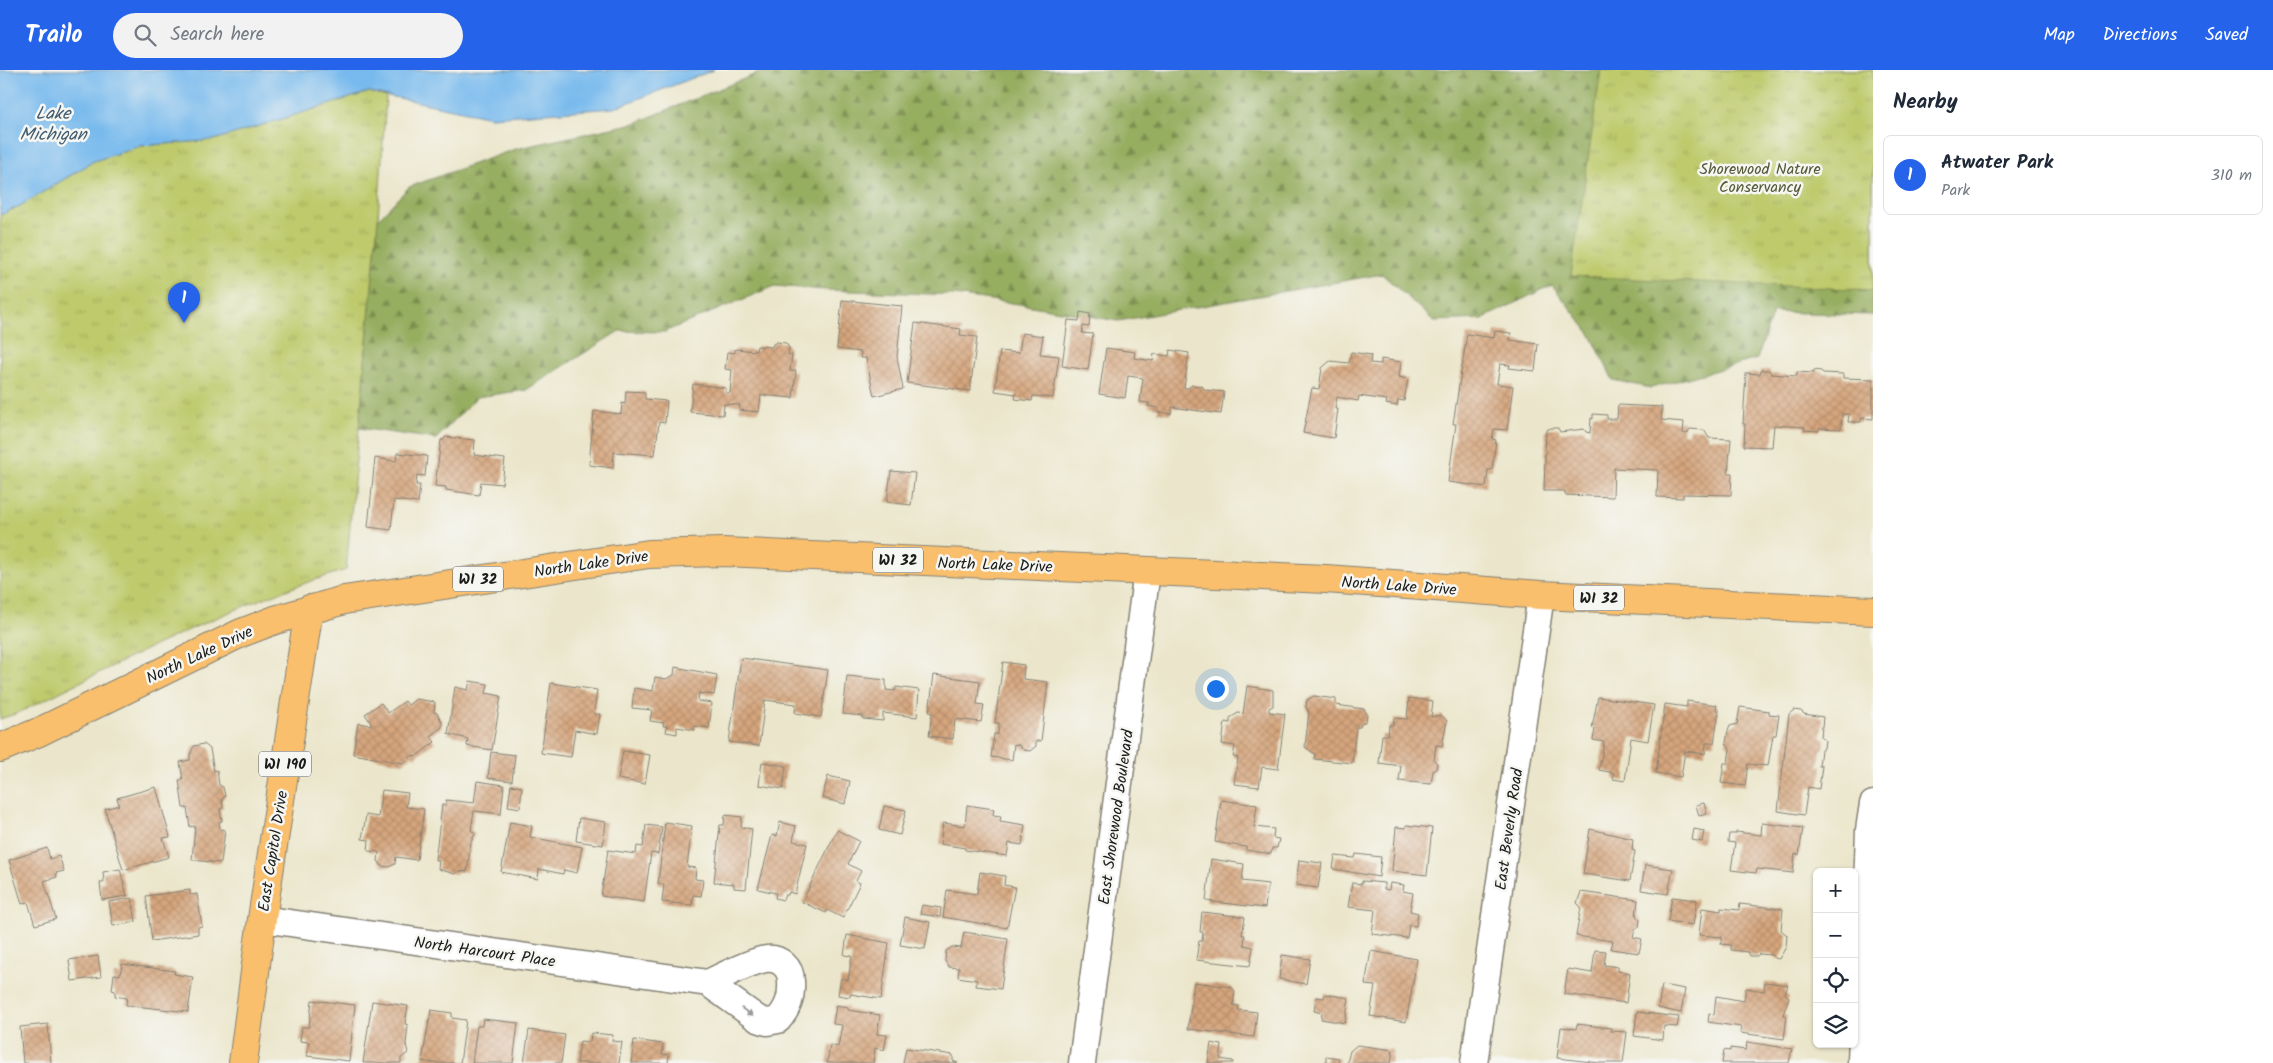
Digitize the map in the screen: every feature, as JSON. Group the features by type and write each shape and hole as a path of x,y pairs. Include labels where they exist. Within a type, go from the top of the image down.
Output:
{"main road":[{"name":"North Lake Drive","path":"0,748 39,732 241,633 309,609 344,600 649,554 723,552 1326,579 1541,595 1873,611"},
{"name":"East Capitol Drive","path":"243,1063 262,920 309,609"}],"street":[{"name":"East Shorewood Boulevard","path":"1082,1063 1147,571"},
{"name":"East Beverly Road","path":"1474,1063 1541,595"},
{"path":"1861,1063 1869,830 1873,804"},
{"name":"North Harcourt Place","path":"262,920 708,983"}],"green space":[{"path":"766,70 1873,70 1873,315 1773,312 1757,359 1651,388 1613,380 1591,335 1552,285 1482,319 1434,321 1382,274 1118,321 955,295 775,286 664,332 619,331 526,390 477,397 436,439 359,428 378,219 409,187 515,149 635,123"},
{"name":"Shorewood Nature Conservancy","path":"1601,70 1873,70 1873,290 1571,276"},
{"path":"369,92 386,96 378,219 346,570 261,599 220,616 138,653 18,713 0,719 0,215 20,206 94,161 140,146 214,140"}],"water":[{"name":"Lake Michigan","path":"0,70 714,70 614,108 491,117 369,92 214,140 140,146 94,161 20,206 0,215"}],"building":[{"path":"842,300 902,306 897,357 903,389 874,396 866,358 860,358 861,352 837,349"},
{"path":"1080,312 1090,314 1089,327 1083,326 1082,333 1093,334 1088,370 1062,366 1068,320 1079,321"},
{"path":"915,323 961,329 960,335 977,337 970,391 907,383"},
{"path":"1495,331 1511,333 1510,340 1538,344 1535,371 1509,368 1510,365 1500,364 1497,384 1513,386 1507,430 1494,429 1492,439 1496,440 1492,470 1488,470 1486,487 1448,482 1456,424 1453,424 1467,334 1494,338"},
{"path":"1022,333 1043,336 1040,354 1059,356 1053,398 1033,396 1032,401 1015,399 1016,394 995,391 1000,351 1019,353"},
{"path":"777,342 786,343 789,348 788,355 792,355 790,371 796,371 793,398 761,395 759,412 739,410 740,405 724,404 723,415 690,412 693,384 726,388 726,393 730,393 732,370 725,369 727,352 735,353 735,349 756,351 757,346 772,347"},
{"path":"1106,348 1135,352 1134,358 1153,361 1154,354 1169,356 1170,350 1189,353 1184,388 1192,385 1202,386 1205,390 1224,392 1221,414 1172,407 1171,414 1158,412 1158,408 1148,406 1149,403 1140,402 1143,378 1128,376 1125,398 1099,394"},
{"path":"1351,352 1371,355 1370,363 1381,364 1381,359 1401,362 1399,377 1408,379 1404,401 1398,400 1397,406 1386,404 1387,400 1359,396 1358,401 1337,397 1335,409 1338,409 1334,438 1303,433 1312,388 1319,389 1322,368 1330,361 1349,363"},
{"path":"1761,370 1769,370 1771,374 1797,376 1797,372 1814,373 1814,370 1823,373 1843,374 1843,378 1873,379 1873,419 1861,418 1861,422 1848,422 1849,414 1842,414 1841,429 1819,428 1819,431 1804,430 1805,427 1774,425 1772,447 1744,446 1745,424 1743,424 1746,373 1760,374"},
{"path":"626,391 645,392 645,399 667,401 665,423 659,422 655,455 614,452 613,468 589,465 594,411 621,414 622,403 625,404"},
{"path":"1618,405 1662,407 1661,420 1684,422 1683,433 1687,434 1690,429 1704,430 1709,438 1731,439 1728,473 1732,473 1731,495 1683,494 1683,498 1657,497 1658,470 1614,468 1613,497 1565,495 1565,491 1544,491 1546,430 1558,428 1560,432 1584,429 1590,433 1593,414 1607,415 1607,419 1617,419"},
{"path":"445,437 475,440 474,455 505,459 502,484 481,482 479,495 446,490 446,487 435,486 441,440 444,440"},
{"path":"397,453 427,456 425,476 417,475 416,485 420,485 418,503 394,500 391,530 368,527 375,458 396,461"},
{"path":"891,471 915,473 911,505 887,502"},
{"path":"741,658 828,670 821,717 795,713 796,704 765,700 759,746 729,742"},
{"path":"1003,662 1024,665 1023,679 1048,682 1041,741 1036,741 1036,746 1030,751 1023,750 1019,745 1014,744 1012,760 991,757 994,734 998,734 999,723 995,723"},
{"path":"675,667 717,675 714,695 699,693 698,701 712,703 709,728 695,726 695,730 677,727 677,734 666,732 667,726 663,726 664,723 650,721 652,710 632,708 634,688 653,691 655,677 666,679 674,675"},
{"path":"934,675 980,681 977,704 984,705 981,722 955,719 953,739 929,736 932,713 929,712"},
{"path":"847,676 886,680 886,690 895,691 896,687 919,690 917,717 883,713 883,721 843,714"},
{"path":"470,681 488,684 486,693 501,696 492,750 467,746 468,739 448,734 455,687 468,690"},
{"path":"551,683 597,690 594,714 600,714 597,734 575,730 571,757 541,753"},
{"path":"1247,686 1273,690 1273,706 1269,708 1269,712 1285,714 1278,769 1262,767 1259,787 1234,784 1238,758 1233,757 1235,746 1222,744 1225,722 1230,723 1230,718 1238,713 1243,714"},
{"path":"1314,696 1336,699 1336,705 1364,709 1367,714 1366,721 1360,727 1356,727 1352,763 1314,759 1315,754 1305,747 1309,712 1306,707 1307,700"},
{"path":"1598,697 1654,705 1648,741 1631,738 1625,781 1613,779 1614,773 1599,770 1604,742 1593,740 1595,729 1592,728"},
{"path":"1409,698 1433,701 1431,717 1441,715 1447,721 1442,746 1436,745 1434,760 1437,763 1436,769 1433,771 1431,784 1399,781 1401,766 1379,763 1382,735 1388,735 1389,725 1393,725 1394,718 1407,719"},
{"path":"416,699 435,702 434,712 437,713 442,722 442,727 430,736 435,742 415,757 413,755 403,763 353,754 358,723 371,725 365,714 381,703 388,713 405,701 408,705"},
{"path":"1687,701 1717,705 1716,710 1719,710 1714,743 1706,743 1705,754 1685,751 1681,777 1656,773 1665,704 1687,707"},
{"path":"1740,707 1769,711 1769,714 1779,715 1776,735 1773,735 1768,766 1748,764 1745,786 1721,783 1724,763 1728,763 1730,749 1726,743 1728,731 1730,726 1737,724"},
{"path":"1794,710 1801,711 1804,714 1823,717 1821,737 1825,740 1824,748 1821,750 1819,766 1822,766 1819,789 1808,787 1804,815 1778,811 1789,714"},
{"path":"204,744 210,749 214,771 217,770 219,785 223,787 225,796 222,799 223,808 220,809 222,821 219,822 220,829 225,830 221,863 192,860 195,826 190,827 187,808 183,808 179,780 183,780 180,762 190,760 194,746"},
{"path":"623,751 650,755 645,784 618,779"},
{"path":"491,752 515,755 512,781 488,778"},
{"path":"762,762 786,766 783,789 759,785"},
{"path":"828,776 850,781 845,804 822,798"},
{"path":"477,781 504,785 501,814 474,811 471,830 475,834 471,842 467,872 459,871 455,874 438,869 439,860 435,860 442,805 446,805 446,800 474,803"},
{"path":"511,785 522,787 520,808 508,806"},
{"path":"156,787 170,837 163,838 169,857 123,870 105,809 119,805 117,798"},
{"path":"382,790 408,793 406,807 424,809 417,860 396,857 395,864 389,867 382,866 378,861 379,852 368,851 369,840 362,839 366,815 378,817"},
{"path":"1221,800 1257,805 1254,827 1274,829 1273,838 1279,839 1277,848 1272,848 1271,854 1246,850 1246,847 1215,842"},
{"path":"1704,803 1707,814 1699,816 1696,805"},
{"path":"967,805 994,809 993,815 1001,816 1000,821 1025,825 1022,845 1009,843 1007,856 940,844 943,823 965,826"},
{"path":"884,806 906,810 900,835 879,830"},
{"path":"725,815 742,817 741,827 752,829 746,889 734,888 734,884 714,882 720,825 724,825"},
{"path":"579,818 606,822 603,845 576,841"},
{"path":"510,822 532,826 530,837 582,847 577,873 564,870 563,874 539,869 538,879 501,872"},
{"path":"665,822 692,826 687,867 696,868 695,879 703,880 701,896 693,895 692,905 662,902 664,884 658,884"},
{"path":"780,822 796,826 793,841 807,844 795,894 789,892 783,900 775,898 776,893 758,889 772,835 777,836"},
{"path":"1762,823 1803,828 1799,855 1795,854 1793,873 1757,869 1756,873 1731,870 1735,843 1728,842 1729,834 1736,834 1736,832 1761,835"},
{"path":"646,825 662,827 658,854 651,853 644,902 601,896 608,850 636,854 637,846 643,847"},
{"path":"1406,825 1432,828 1427,875 1392,871 1396,827 1406,828"},
{"path":"1590,829 1633,839 1632,850 1635,851 1630,881 1583,874"},
{"path":"1694,829 1704,831 1702,842 1692,840"},
{"path":"837,830 859,841 848,864 861,871 856,881 860,883 843,918 827,910 826,913 802,902"},
{"path":"47,848 50,859 59,856 64,871 56,873 57,877 44,881 56,919 35,925 28,902 22,904 9,860"},
{"path":"1356,854 1381,857 1379,877 1333,869 1335,856 1355,858"},
{"path":"1211,859 1244,864 1242,881 1268,884 1265,908 1206,901"},
{"path":"1299,860 1322,863 1318,888 1296,885"},
{"path":"1645,865 1673,869 1668,894 1641,890"},
{"path":"120,869 127,896 102,900 100,883 104,882 103,872"},
{"path":"980,872 1005,876 1004,885 1015,887 1007,928 943,917 947,890 977,894"},
{"path":"1362,881 1384,883 1384,889 1389,890 1390,883 1404,885 1403,891 1413,893 1410,911 1418,913 1416,926 1409,925 1407,938 1372,934 1375,910 1348,907 1352,883 1362,884"},
{"path":"190,890 190,895 197,894 202,926 198,927 198,934 152,941 146,896"},
{"path":"1581,892 1638,900 1636,916 1640,920 1639,927 1635,929 1633,937 1642,939 1639,953 1611,949 1613,941 1576,936 1581,907 1577,903"},
{"path":"1672,897 1697,900 1693,925 1668,921"},
{"path":"132,898 136,922 113,926 109,902"},
{"path":"1740,904 1783,909 1781,930 1787,935 1786,947 1779,959 1774,958 1772,955 1759,954 1757,956 1750,956 1748,952 1731,950 1731,945 1721,944 1722,937 1699,935 1702,908 1721,911 1721,908 1739,910"},
{"path":"922,905 941,908 940,917 920,914"},
{"path":"1202,912 1245,917 1242,935 1245,935 1244,945 1253,947 1250,966 1196,960 1199,941 1202,941 1203,932 1200,932"},
{"path":"905,917 930,922 925,949 900,945"},
{"path":"964,932 1008,939 1001,989 976,986 977,980 958,977 959,968 949,967 945,961 946,951 952,947 961,948"},
{"path":"847,935 889,943 881,999 850,994 850,997 838,995 841,978 848,980 852,956 844,955"},
{"path":"1595,950 1606,951 1604,965 1618,967 1618,971 1630,973 1626,1003 1564,994 1568,969 1592,973"},
{"path":"1371,951 1417,959 1406,1022 1370,1016 1375,986 1365,985"},
{"path":"1282,955 1310,959 1306,984 1279,979"},
{"path":"98,956 101,977 72,981 69,960"},
{"path":"122,964 175,971 174,974 193,977 188,1012 126,1005 127,998 115,996 115,991 112,990 114,974 120,975"},
{"path":"1194,982 1231,987 1235,991 1233,1005 1239,1006 1238,1010 1257,1012 1254,1037 1188,1029"},
{"path":"1765,982 1788,985 1785,994 1789,997 1783,1015 1787,1016 1784,1039 1740,1033 1741,1027 1708,1022 1709,1014 1714,1015 1716,996 1744,1001 1746,988 1764,991"},
{"path":"1662,985 1685,989 1681,1013 1658,1008"},
{"path":"1325,994 1349,998 1345,1023 1321,1019 1322,1013 1314,1011 1316,997 1324,998"},
{"path":"312,1000 355,1005 349,1061 307,1056 309,1042 300,1041 302,1027 309,1027"},
{"path":"372,1001 408,1006 405,1024 408,1025 406,1044 408,1053 401,1058 401,1063 363,1063"},
{"path":"836,1005 848,1007 848,1010 880,1015 877,1034 887,1035 884,1050 875,1048 873,1063 827,1063 830,1045 838,1047 842,1025 833,1024"},
{"path":"431,1010 452,1013 452,1018 466,1020 460,1063 422,1061"},
{"path":"1637,1012 1679,1017 1677,1027 1664,1026 1663,1040 1634,1036"},
{"path":"483,1019 518,1023 513,1063 472,1063 477,1026 482,1026"},
{"path":"48,1024 51,1063 23,1063 20,1027"},
{"path":"1577,1024 1611,1028 1611,1031 1627,1032 1623,1063 1600,1063 1557,1058 1561,1027 1576,1029"},
{"path":"529,1030 565,1035 561,1063 524,1063"},
{"path":"591,1033 613,1035 612,1041 622,1042 619,1063 577,1063 580,1041 590,1042"},
{"path":"634,1040 663,1044 662,1054 669,1055 668,1063 631,1063"},
{"path":"1747,1042 1792,1049 1789,1063 1722,1063 1724,1050 1730,1051 1730,1048 1746,1050"},
{"path":"1211,1043 1222,1045 1220,1059 1233,1061 1233,1063 1208,1063"},
{"path":"1357,1045 1393,1050 1391,1063 1347,1063 1350,1051"},
{"path":"906,1048 953,1055 953,1061 958,1063 903,1063"},
{"path":"1326,1056 1339,1058 1338,1063 1326,1063"}],"place":[{"name":"Atwater Park","path":"184,323"}]}
